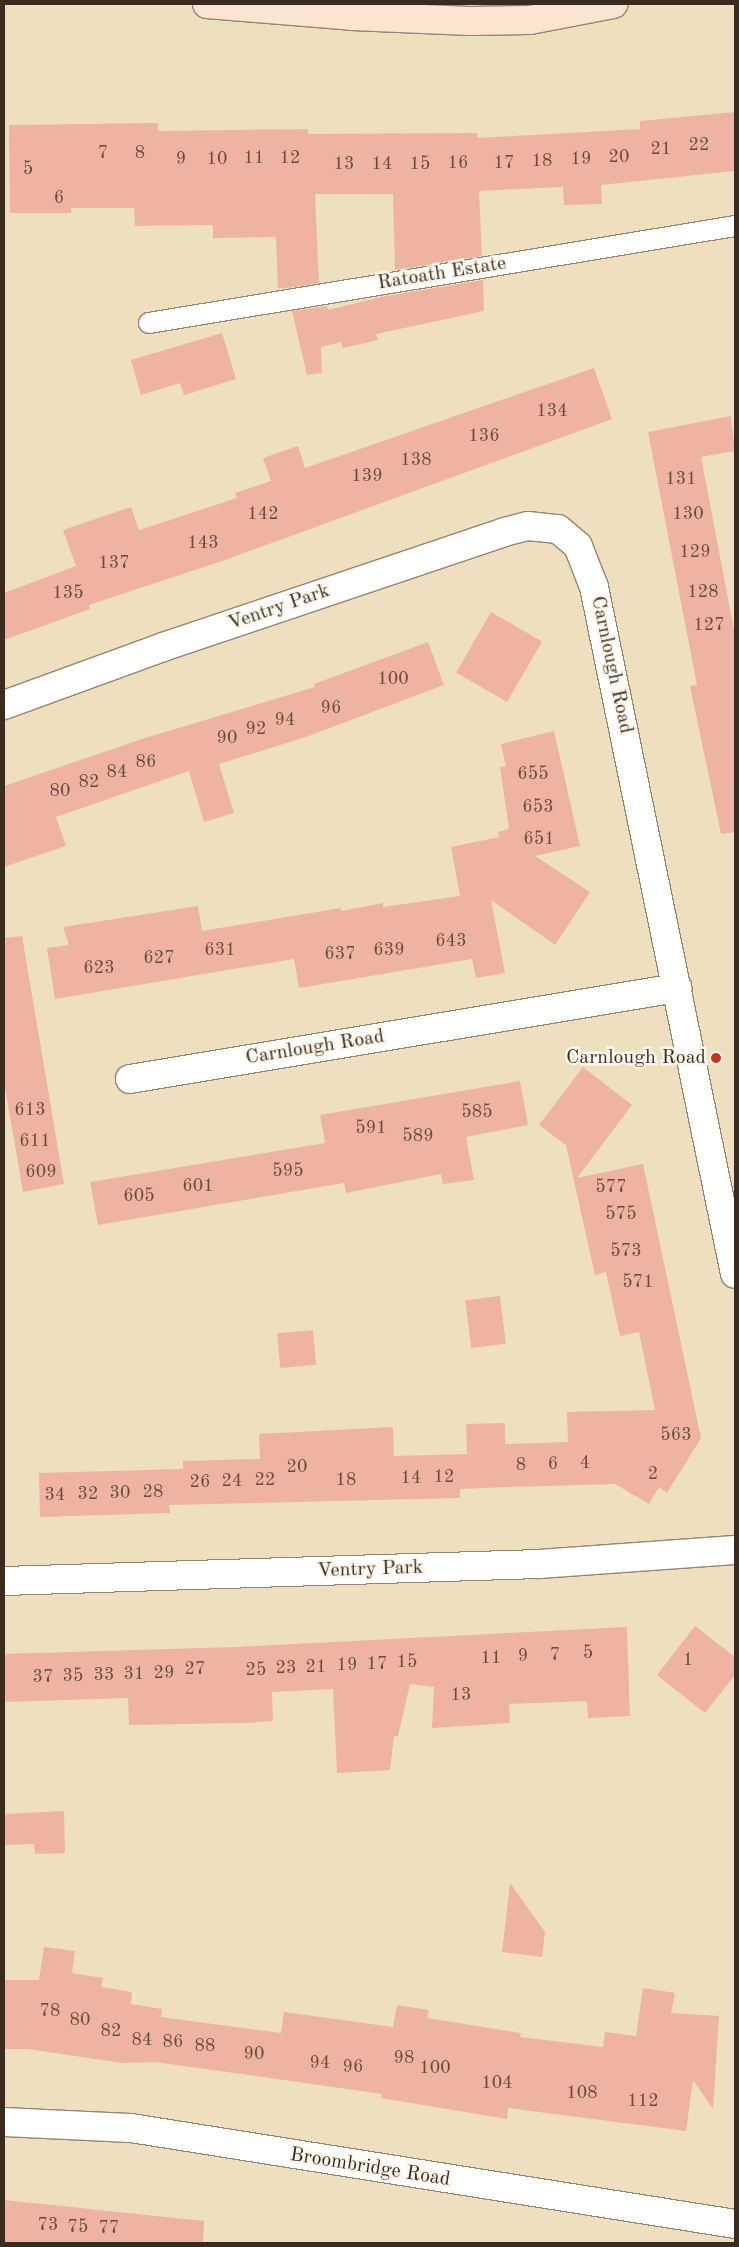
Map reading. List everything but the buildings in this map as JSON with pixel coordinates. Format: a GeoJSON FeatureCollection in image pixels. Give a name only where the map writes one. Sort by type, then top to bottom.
{"type":"FeatureCollection","features":[{"type":"Feature","properties":{"kind":"main road"},"geometry":{"type":"LineString","coordinates":[[207,4],[352,16],[470,21],[530,20],[613,4]]}},
{"type":"Feature","properties":{"kind":"street","name":"Ventry Park"},"geometry":{"type":"LineString","coordinates":[[4,705],[163,647],[504,532],[528,526],[558,529]]}},
{"type":"Feature","properties":{"kind":"street","name":"Carnlough Road"},"geometry":{"type":"LineString","coordinates":[[558,529],[578,546],[594,587],[735,1274]]}},
{"type":"Feature","properties":{"kind":"street","name":"Carnlough Road"},"geometry":{"type":"LineString","coordinates":[[130,1079],[677,988]]}},
{"type":"Feature","properties":{"kind":"street","name":"Ventry Park"},"geometry":{"type":"LineString","coordinates":[[4,1581],[539,1564],[735,1550]]}},
{"type":"Feature","properties":{"kind":"street","name":"Broombridge Road"},"geometry":{"type":"LineString","coordinates":[[4,2122],[131,2128],[735,2224]]}},
{"type":"Feature","properties":{"kind":"lane","name":"Ratoath Estate"},"geometry":{"type":"LineString","coordinates":[[149,323],[735,226]]}},
{"type":"Feature","properties":{"kind":"place","name":"Carnlough Road"},"geometry":{"type":"Point","coordinates":[716,1058]}}]}
